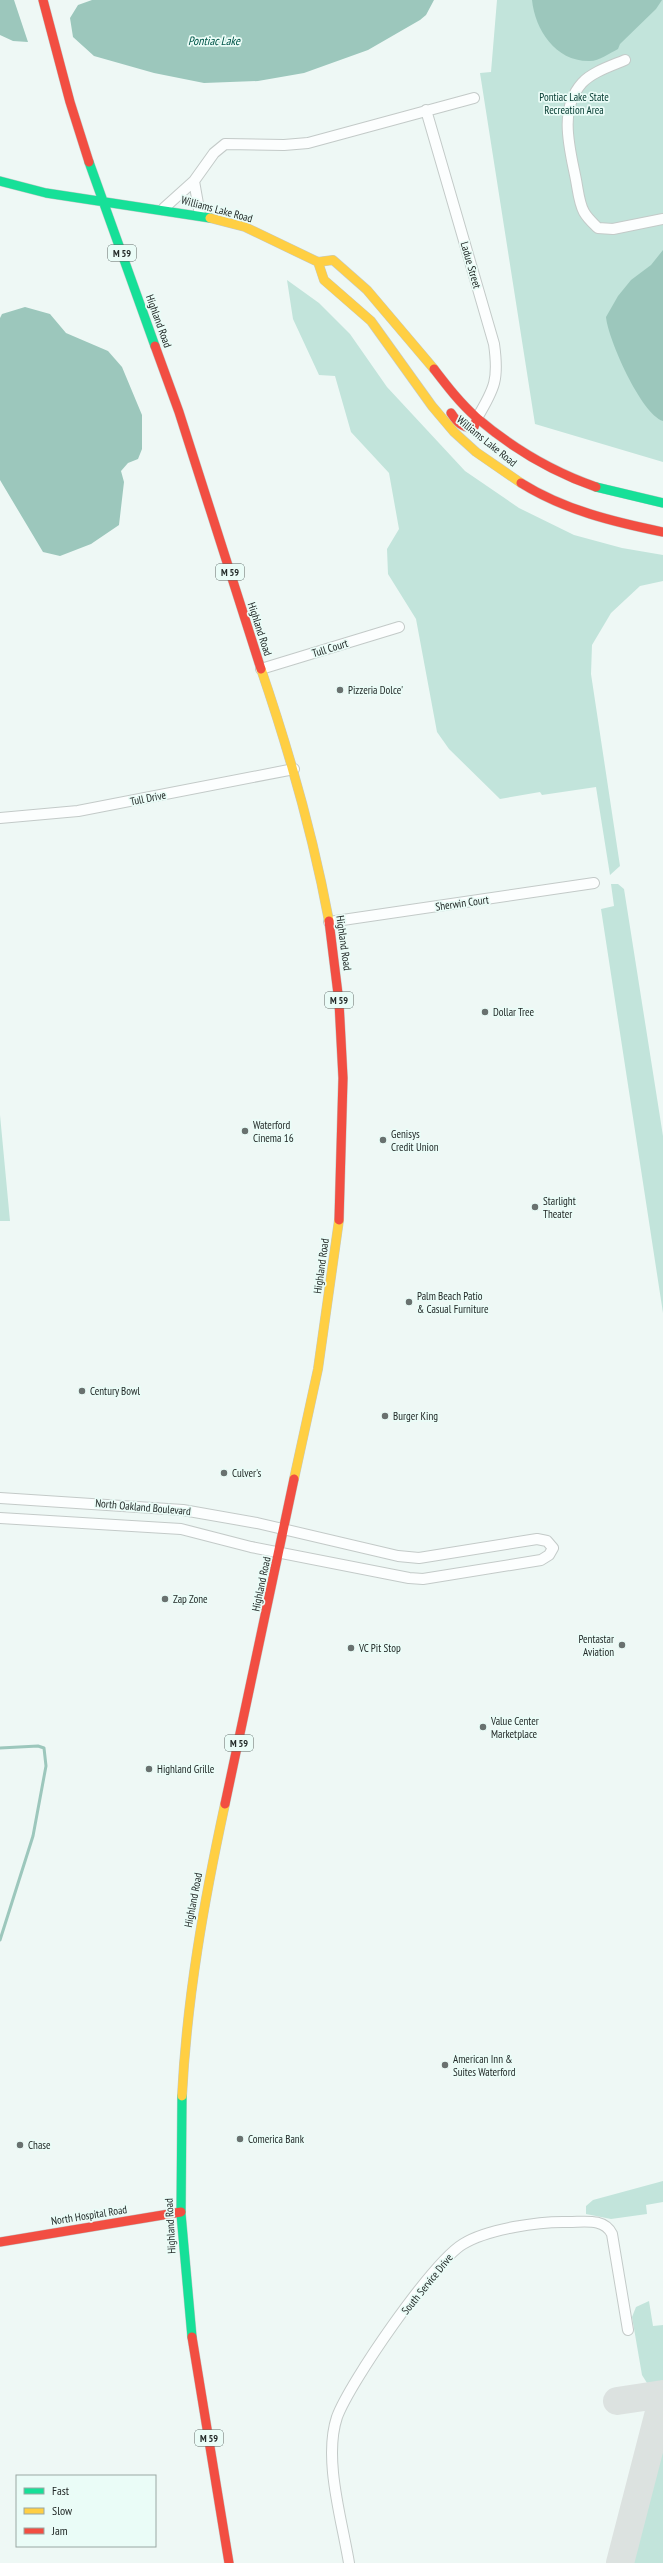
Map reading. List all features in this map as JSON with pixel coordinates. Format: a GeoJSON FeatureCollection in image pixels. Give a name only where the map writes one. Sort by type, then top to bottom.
{"type":"FeatureCollection","features":[{"type":"Feature","properties":{"kind":"main road","name":"Highland Road"},"geometry":{"type":"LineString","coordinates":[[43,0],[70,102],[103,201],[179,412],[294,769],[317,858],[329,922],[339,1002],[343,1078],[339,1225],[318,1369],[208,1882],[191,1984],[182,2090],[181,2212],[191,2327],[230,2563]]}},
{"type":"Feature","properties":{"kind":"main road","name":"Williams Lake Road"},"geometry":{"type":"LineString","coordinates":[[0,181],[46,193],[164,208],[200,215],[245,227],[318,262],[333,260],[367,290],[406,332],[477,418],[531,456],[566,476],[606,490],[663,503]]}},
{"type":"Feature","properties":{"kind":"main road","name":"Williams Lake Road"},"geometry":{"type":"LineString","coordinates":[[318,262],[321,278],[369,319],[401,360],[424,396],[454,432],[490,462],[533,492],[584,514],[630,526],[663,532]]}},
{"type":"Feature","properties":{"kind":"main road"},"geometry":{"type":"LineString","coordinates":[[369,319],[370,314],[373,313],[383,317],[411,352],[441,376]]}},
{"type":"Feature","properties":{"kind":"main road"},"geometry":{"type":"LineString","coordinates":[[401,360],[424,380],[458,423],[464,427],[471,428],[477,418]]}},
{"type":"Feature","properties":{"kind":"main road","name":"North Hospital Road"},"geometry":{"type":"LineString","coordinates":[[0,2242],[181,2212]]}},
{"type":"Feature","properties":{"kind":"street"},"geometry":{"type":"LineString","coordinates":[[625,60],[596,73],[582,82],[573,96],[569,111],[567,132],[580,198],[584,212],[598,228],[613,229],[663,219]]}},
{"type":"Feature","properties":{"kind":"street"},"geometry":{"type":"LineString","coordinates":[[164,208],[194,181],[214,153],[225,144],[284,145],[308,143],[474,98]]}},
{"type":"Feature","properties":{"kind":"street","name":"Ladue Street"},"geometry":{"type":"LineString","coordinates":[[426,110],[494,344],[498,370],[492,393],[477,418]]}},
{"type":"Feature","properties":{"kind":"street"},"geometry":{"type":"LineString","coordinates":[[194,181],[200,215]]}},
{"type":"Feature","properties":{"kind":"street","name":"Tull Court"},"geometry":{"type":"LineString","coordinates":[[261,669],[399,627]]}},
{"type":"Feature","properties":{"kind":"street","name":"Tull Drive"},"geometry":{"type":"LineString","coordinates":[[0,818],[78,811],[294,769]]}},
{"type":"Feature","properties":{"kind":"street","name":"Sherwin Court"},"geometry":{"type":"LineString","coordinates":[[329,922],[594,883]]}},
{"type":"Feature","properties":{"kind":"street","name":"North Oakland Boulevard"},"geometry":{"type":"LineString","coordinates":[[0,1498],[172,1508],[284,1529],[398,1556],[419,1558],[537,1539],[547,1541],[553,1548],[549,1555],[541,1560],[423,1579],[400,1577],[181,1530],[0,1518]]}},
{"type":"Feature","properties":{"kind":"street","name":"South Service Drive"},"geometry":{"type":"LineString","coordinates":[[350,2563],[333,2465],[332,2441],[337,2418],[348,2394],[361,2374],[418,2291],[449,2254],[478,2236],[514,2228],[563,2221],[600,2223],[608,2227],[612,2234],[628,2330]]}},
{"type":"Feature","properties":{"kind":"green space","name":"Pontiac Lake State Recreation Area"},"geometry":{"type":"Polygon","coordinates":[[[497,0],[663,0],[663,462],[535,424],[480,73],[491,72],[497,0]]]}},
{"type":"Feature","properties":{"kind":"green space"},"geometry":{"type":"Polygon","coordinates":[[[287,280],[319,303],[350,334],[387,387],[465,471],[519,508],[574,535],[622,548],[663,555],[663,581],[640,586],[611,613],[592,645],[591,674],[620,866],[610,875],[596,787],[542,795],[540,792],[500,799],[449,749],[437,732],[416,619],[388,574],[387,549],[399,529],[389,473],[351,432],[335,376],[319,375],[293,319],[287,280]]]}},
{"type":"Feature","properties":{"kind":"green space"},"geometry":{"type":"Polygon","coordinates":[[[611,884],[618,884],[624,889],[663,1136],[663,1313],[601,909],[614,906],[611,884]]]}},
{"type":"Feature","properties":{"kind":"green space"},"geometry":{"type":"Polygon","coordinates":[[[0,1115],[10,1221],[0,1221],[0,1115]]]}},
{"type":"Feature","properties":{"kind":"green space"},"geometry":{"type":"Polygon","coordinates":[[[663,2181],[663,2202],[646,2205],[647,2214],[611,2219],[586,2214],[586,2206],[593,2200],[663,2181]]]}},
{"type":"Feature","properties":{"kind":"green space"},"geometry":{"type":"Polygon","coordinates":[[[649,2301],[653,2326],[663,2325],[663,2382],[647,2383],[642,2375],[632,2317],[636,2307],[649,2301]]]}},
{"type":"Feature","properties":{"kind":"green space"},"geometry":{"type":"Polygon","coordinates":[[[663,2441],[663,2563],[631,2563],[663,2441]]]}},
{"type":"Feature","properties":{"kind":"water"},"geometry":{"type":"Polygon","coordinates":[[[0,0],[14,0],[28,42],[13,41],[0,35],[0,0]]]}},
{"type":"Feature","properties":{"kind":"water","name":"Pontiac Lake"},"geometry":{"type":"Polygon","coordinates":[[[92,0],[434,0],[426,15],[420,20],[368,50],[304,73],[258,81],[204,83],[154,73],[94,56],[73,37],[70,18],[78,5],[92,0]]]}},
{"type":"Feature","properties":{"kind":"water"},"geometry":{"type":"Polygon","coordinates":[[[532,0],[662,0],[656,9],[620,44],[618,49],[601,58],[590,61],[578,60],[567,56],[557,50],[549,42],[538,22],[532,0]]]}},
{"type":"Feature","properties":{"kind":"water"},"geometry":{"type":"Polygon","coordinates":[[[663,250],[663,421],[654,415],[645,405],[627,375],[613,342],[606,317],[618,296],[631,280],[651,265],[663,250]]]}},
{"type":"Feature","properties":{"kind":"water"},"geometry":{"type":"Polygon","coordinates":[[[25,307],[50,314],[66,333],[108,351],[122,367],[142,415],[142,449],[138,459],[128,463],[121,471],[124,482],[119,525],[91,544],[60,556],[43,552],[0,480],[0,318],[2,314],[25,307]]]}},
{"type":"Feature","properties":{"kind":"waterway"},"geometry":{"type":"LineString","coordinates":[[0,1748],[38,1746],[44,1748],[46,1766],[33,1836],[0,1940]]}},
{"type":"Feature","properties":{"kind":"taxiway"},"geometry":{"type":"LineString","coordinates":[[617,2401],[663,2394]]}},
{"type":"Feature","properties":{"kind":"taxiway"},"geometry":{"type":"LineString","coordinates":[[620,2563],[659,2412],[663,2403]]}},
{"type":"Feature","properties":{"kind":"traffic: fast"},"geometry":{"type":"LineString","coordinates":[[89,162],[155,346]]}},
{"type":"Feature","properties":{"kind":"traffic: fast"},"geometry":{"type":"LineString","coordinates":[[0,181],[46,193],[210,218]]}},
{"type":"Feature","properties":{"kind":"traffic: fast"},"geometry":{"type":"LineString","coordinates":[[596,487],[663,503]]}},
{"type":"Feature","properties":{"kind":"traffic: fast"},"geometry":{"type":"LineString","coordinates":[[182,2096],[181,2214],[192,2337]]}},
{"type":"Feature","properties":{"kind":"traffic: slow"},"geometry":{"type":"LineString","coordinates":[[210,218],[245,227],[318,262],[333,260],[367,290],[434,369]]}},
{"type":"Feature","properties":{"kind":"traffic: slow"},"geometry":{"type":"LineString","coordinates":[[318,262],[324,280],[371,321],[432,406],[454,432],[476,452],[521,483]]}},
{"type":"Feature","properties":{"kind":"traffic: slow"},"geometry":{"type":"LineString","coordinates":[[261,669],[300,794],[316,857],[329,921]]}},
{"type":"Feature","properties":{"kind":"traffic: slow"},"geometry":{"type":"LineString","coordinates":[[294,1479],[318,1369],[339,1220]]}},
{"type":"Feature","properties":{"kind":"traffic: slow"},"geometry":{"type":"LineString","coordinates":[[182,2096],[184,2059],[192,1986],[203,1913],[225,1804]]}},
{"type":"Feature","properties":{"kind":"traffic: jam"},"geometry":{"type":"LineString","coordinates":[[43,0],[70,102],[89,162]]}},
{"type":"Feature","properties":{"kind":"traffic: jam"},"geometry":{"type":"LineString","coordinates":[[155,346],[179,412],[261,669]]}},
{"type":"Feature","properties":{"kind":"traffic: jam"},"geometry":{"type":"LineString","coordinates":[[434,369],[454,394],[490,429],[533,458],[564,474],[596,487]]}},
{"type":"Feature","properties":{"kind":"traffic: jam"},"geometry":{"type":"LineString","coordinates":[[451,413],[458,422],[467,427],[474,427],[477,418]]}},
{"type":"Feature","properties":{"kind":"traffic: jam"},"geometry":{"type":"LineString","coordinates":[[521,483],[554,501],[572,508],[626,524],[663,532]]}},
{"type":"Feature","properties":{"kind":"traffic: jam"},"geometry":{"type":"LineString","coordinates":[[329,921],[339,1002],[343,1078],[339,1220]]}},
{"type":"Feature","properties":{"kind":"traffic: jam"},"geometry":{"type":"LineString","coordinates":[[225,1804],[294,1479]]}},
{"type":"Feature","properties":{"kind":"traffic: jam"},"geometry":{"type":"LineString","coordinates":[[0,2242],[181,2212]]}},
{"type":"Feature","properties":{"kind":"traffic: jam"},"geometry":{"type":"LineString","coordinates":[[192,2337],[229,2563]]}},
{"type":"Feature","properties":{"kind":"place","name":"Pizzeria Dolce'"},"geometry":{"type":"Point","coordinates":[340,690]}},
{"type":"Feature","properties":{"kind":"place","name":"Dollar Tree"},"geometry":{"type":"Point","coordinates":[485,1012]}},
{"type":"Feature","properties":{"kind":"place","name":"Waterford Cinema 16"},"geometry":{"type":"Point","coordinates":[245,1131]}},
{"type":"Feature","properties":{"kind":"place","name":"Genisys Credit Union"},"geometry":{"type":"Point","coordinates":[383,1140]}},
{"type":"Feature","properties":{"kind":"place","name":"Starlight Theater"},"geometry":{"type":"Point","coordinates":[535,1207]}},
{"type":"Feature","properties":{"kind":"place","name":"Palm Beach Patio & Casual Furniture"},"geometry":{"type":"Point","coordinates":[409,1302]}},
{"type":"Feature","properties":{"kind":"place","name":"Century Bowl"},"geometry":{"type":"Point","coordinates":[82,1391]}},
{"type":"Feature","properties":{"kind":"place","name":"Burger King"},"geometry":{"type":"Point","coordinates":[385,1416]}},
{"type":"Feature","properties":{"kind":"place","name":"Culver's"},"geometry":{"type":"Point","coordinates":[224,1473]}},
{"type":"Feature","properties":{"kind":"place","name":"Zap Zone"},"geometry":{"type":"Point","coordinates":[165,1599]}},
{"type":"Feature","properties":{"kind":"place","name":"Pentastar Aviation"},"geometry":{"type":"Point","coordinates":[622,1645]}},
{"type":"Feature","properties":{"kind":"place","name":"VC Pit Stop"},"geometry":{"type":"Point","coordinates":[351,1648]}},
{"type":"Feature","properties":{"kind":"place","name":"Value Center Marketplace"},"geometry":{"type":"Point","coordinates":[483,1727]}},
{"type":"Feature","properties":{"kind":"place","name":"Highland Grille"},"geometry":{"type":"Point","coordinates":[149,1769]}},
{"type":"Feature","properties":{"kind":"place","name":"American Inn & Suites Waterford"},"geometry":{"type":"Point","coordinates":[445,2065]}},
{"type":"Feature","properties":{"kind":"place","name":"Comerica Bank"},"geometry":{"type":"Point","coordinates":[240,2139]}},
{"type":"Feature","properties":{"kind":"place","name":"Chase"},"geometry":{"type":"Point","coordinates":[20,2145]}}]}
